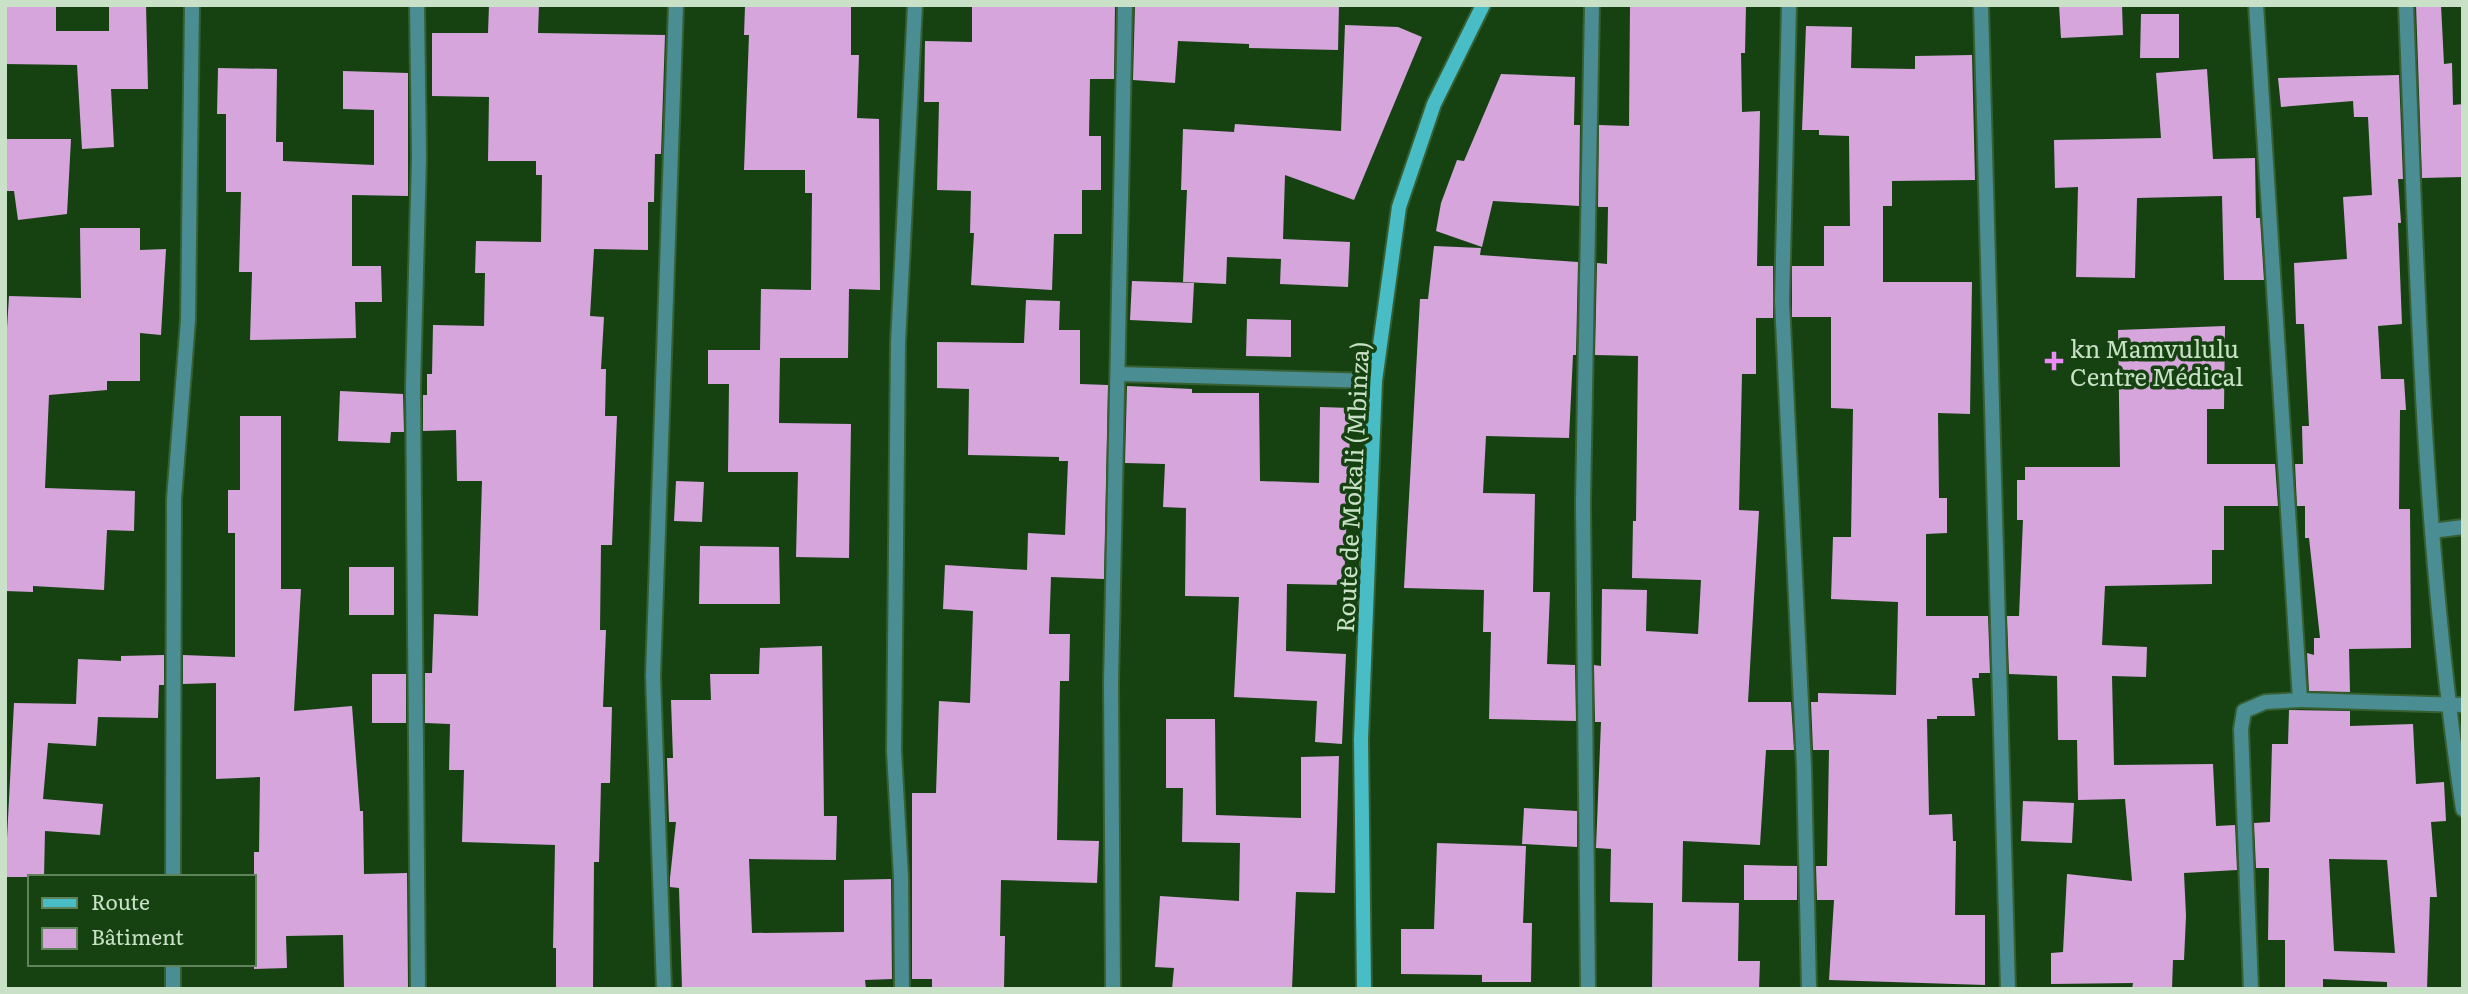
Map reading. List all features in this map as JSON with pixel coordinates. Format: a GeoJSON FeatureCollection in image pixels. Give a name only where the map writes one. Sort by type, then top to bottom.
{"type":"FeatureCollection","features":[{"type":"Feature","properties":{"kind":"street"},"geometry":{"type":"LineString","coordinates":[[173,875],[174,499],[188,320],[192,5]]}},
{"type":"Feature","properties":{"kind":"street"},"geometry":{"type":"LineString","coordinates":[[417,5],[419,157],[414,386],[418,989]]}},
{"type":"Feature","properties":{"kind":"street"},"geometry":{"type":"LineString","coordinates":[[664,989],[653,676],[676,5]]}},
{"type":"Feature","properties":{"kind":"street"},"geometry":{"type":"LineString","coordinates":[[902,989],[901,877],[894,751],[898,344],[915,5]]}},
{"type":"Feature","properties":{"kind":"street"},"geometry":{"type":"LineString","coordinates":[[1113,989],[1111,683],[1125,5]]}},
{"type":"Feature","properties":{"kind":"street","name":"Route de Mokali (Mbinza)"},"geometry":{"type":"LineString","coordinates":[[1364,989],[1361,739],[1375,381],[1399,206],[1434,104],[1483,5]]}},
{"type":"Feature","properties":{"kind":"street"},"geometry":{"type":"LineString","coordinates":[[1588,989],[1583,502],[1592,5]]}},
{"type":"Feature","properties":{"kind":"street"},"geometry":{"type":"LineString","coordinates":[[1789,5],[1782,301],[1804,767],[1809,989]]}},
{"type":"Feature","properties":{"kind":"street"},"geometry":{"type":"LineString","coordinates":[[1981,5],[2008,989]]}},
{"type":"Feature","properties":{"kind":"street"},"geometry":{"type":"LineString","coordinates":[[2256,5],[2300,700]]}},
{"type":"Feature","properties":{"kind":"street"},"geometry":{"type":"LineString","coordinates":[[2406,5],[2420,344],[2432,531],[2447,705],[2463,809]]}},
{"type":"Feature","properties":{"kind":"street"},"geometry":{"type":"LineString","coordinates":[[1118,374],[1375,381]]}},
{"type":"Feature","properties":{"kind":"street"},"geometry":{"type":"LineString","coordinates":[[2432,531],[2463,527]]}},
{"type":"Feature","properties":{"kind":"street"},"geometry":{"type":"LineString","coordinates":[[2251,989],[2242,720],[2244,711],[2253,704],[2300,700],[2463,705]]}},
{"type":"Feature","properties":{"kind":"street"},"geometry":{"type":"LineString","coordinates":[[173,966],[173,989]]}},
{"type":"Feature","properties":{"kind":"building"},"geometry":{"type":"Polygon","coordinates":[[[5,5],[56,5],[56,31],[109,31],[109,5],[146,5],[148,89],[111,89],[114,147],[82,149],[77,65],[5,64],[5,5]]]}},
{"type":"Feature","properties":{"kind":"building"},"geometry":{"type":"Polygon","coordinates":[[[489,5],[539,5],[538,33],[665,35],[661,154],[655,154],[654,202],[648,202],[648,250],[594,249],[590,316],[604,317],[601,369],[606,369],[605,416],[617,416],[612,545],[601,545],[600,630],[606,630],[603,707],[612,707],[610,783],[601,783],[599,862],[594,862],[593,989],[556,989],[556,948],[553,948],[555,845],[462,842],[464,770],[449,770],[450,724],[425,723],[425,673],[432,673],[434,614],[478,616],[482,481],[457,481],[456,430],[423,431],[423,395],[427,395],[427,374],[432,374],[433,325],[484,326],[485,273],[475,273],[476,241],[541,242],[542,175],[536,175],[536,161],[488,161],[489,97],[432,96],[432,33],[488,33],[489,5]]]}},
{"type":"Feature","properties":{"kind":"building"},"geometry":{"type":"Polygon","coordinates":[[[851,5],[851,55],[859,55],[857,118],[879,119],[880,290],[849,289],[848,358],[780,358],[779,423],[851,424],[849,558],[796,557],[798,472],[728,472],[729,384],[708,384],[708,350],[760,350],[761,289],[811,290],[812,193],[805,193],[805,170],[744,170],[749,35],[744,35],[745,6],[851,5]]]}},
{"type":"Feature","properties":{"kind":"building"},"geometry":{"type":"Polygon","coordinates":[[[972,5],[1115,5],[1114,79],[1090,79],[1089,136],[1101,136],[1101,190],[1082,190],[1082,234],[1054,234],[1052,290],[971,285],[974,233],[970,233],[971,191],[937,190],[939,102],[924,102],[925,41],[972,42],[972,5]]]}},
{"type":"Feature","properties":{"kind":"building"},"geometry":{"type":"Polygon","coordinates":[[[1135,5],[1339,5],[1338,50],[1249,48],[1249,44],[1178,41],[1175,83],[1133,80],[1135,5]]]}},
{"type":"Feature","properties":{"kind":"building"},"geometry":{"type":"Polygon","coordinates":[[[1630,5],[1746,5],[1745,53],[1741,53],[1742,112],[1760,111],[1757,266],[1773,266],[1773,318],[1756,318],[1756,374],[1742,374],[1739,510],[1759,511],[1748,702],[1791,702],[1794,750],[1766,750],[1760,845],[1683,841],[1682,902],[1739,903],[1738,961],[1760,961],[1759,989],[1652,989],[1653,903],[1610,902],[1611,849],[1596,848],[1601,722],[1595,722],[1594,665],[1601,666],[1602,589],[1647,590],[1646,631],[1698,634],[1701,580],[1632,578],[1633,521],[1636,521],[1638,356],[1595,355],[1597,263],[1607,264],[1608,207],[1598,207],[1599,125],[1629,126],[1630,5]]]}},
{"type":"Feature","properties":{"kind":"building"},"geometry":{"type":"Polygon","coordinates":[[[2059,5],[2122,5],[2123,35],[2061,38],[2059,5]]]}},
{"type":"Feature","properties":{"kind":"building"},"geometry":{"type":"Polygon","coordinates":[[[2416,5],[2441,5],[2444,64],[2452,63],[2453,105],[2463,104],[2463,177],[2422,178],[2416,5]]]}},
{"type":"Feature","properties":{"kind":"building"},"geometry":{"type":"Polygon","coordinates":[[[2141,14],[2179,14],[2179,58],[2140,58],[2141,14]]]}},
{"type":"Feature","properties":{"kind":"building"},"geometry":{"type":"Polygon","coordinates":[[[1345,25],[1398,27],[1422,37],[1354,200],[1285,175],[1283,239],[1350,242],[1348,287],[1280,284],[1281,259],[1227,257],[1226,284],[1183,282],[1187,190],[1181,190],[1183,129],[1234,132],[1235,124],[1341,131],[1345,25]]]}},
{"type":"Feature","properties":{"kind":"building"},"geometry":{"type":"Polygon","coordinates":[[[1806,26],[1852,27],[1851,68],[1915,69],[1915,56],[1972,55],[1975,180],[1892,181],[1892,206],[1883,206],[1883,282],[1972,282],[1970,414],[1938,413],[1939,498],[1947,498],[1947,533],[1926,534],[1926,616],[1988,616],[1990,673],[1979,673],[1979,678],[1972,678],[1975,716],[1937,716],[1937,719],[1927,719],[1929,815],[1952,814],[1953,841],[1956,841],[1955,915],[1985,915],[1985,985],[1829,980],[1834,900],[1817,900],[1816,866],[1827,866],[1829,750],[1813,750],[1811,702],[1818,702],[1818,693],[1896,695],[1898,602],[1831,599],[1833,537],[1851,537],[1853,409],[1831,408],[1831,317],[1792,317],[1792,266],[1824,266],[1824,226],[1850,226],[1849,136],[1819,135],[1819,130],[1802,130],[1806,26]]]}},
{"type":"Feature","properties":{"kind":"building"},"geometry":{"type":"Polygon","coordinates":[[[218,68],[277,69],[276,142],[283,142],[283,161],[374,165],[374,110],[343,109],[343,71],[408,73],[408,196],[352,195],[352,266],[381,266],[382,302],[355,302],[356,338],[250,340],[252,272],[239,272],[241,192],[226,192],[226,114],[217,114],[218,68]]]}},
{"type":"Feature","properties":{"kind":"building"},"geometry":{"type":"Polygon","coordinates":[[[2207,69],[2213,159],[2255,158],[2256,218],[2260,218],[2264,280],[2224,280],[2222,196],[2137,198],[2135,278],[2076,277],[2078,187],[2055,188],[2054,140],[2161,138],[2156,73],[2207,69]]]}},
{"type":"Feature","properties":{"kind":"building"},"geometry":{"type":"Polygon","coordinates":[[[1501,74],[1575,77],[1574,125],[1580,125],[1579,206],[1493,201],[1482,247],[1436,231],[1441,203],[1457,160],[1464,161],[1501,74]]]}},
{"type":"Feature","properties":{"kind":"building"},"geometry":{"type":"Polygon","coordinates":[[[2399,75],[2403,179],[2398,179],[2401,223],[2398,223],[2402,324],[2378,326],[2381,379],[2404,379],[2406,410],[2400,410],[2399,509],[2410,509],[2411,648],[2349,649],[2350,692],[2309,691],[2307,653],[2314,655],[2314,638],[2320,638],[2309,538],[2305,538],[2305,506],[2297,506],[2295,464],[2303,464],[2302,426],[2309,426],[2304,324],[2296,324],[2294,263],[2347,259],[2343,197],[2372,195],[2368,117],[2354,117],[2353,101],[2281,107],[2278,78],[2399,75]]]}},
{"type":"Feature","properties":{"kind":"building"},"geometry":{"type":"Polygon","coordinates":[[[5,139],[71,139],[67,214],[18,220],[14,191],[5,191],[5,139]]]}},
{"type":"Feature","properties":{"kind":"building"},"geometry":{"type":"Polygon","coordinates":[[[80,228],[140,228],[140,250],[166,249],[161,335],[140,333],[140,381],[107,381],[107,390],[49,395],[45,488],[135,491],[134,531],[107,530],[104,590],[33,586],[33,592],[5,591],[5,360],[9,296],[81,298],[80,228]]]}},
{"type":"Feature","properties":{"kind":"building"},"geometry":{"type":"Polygon","coordinates":[[[1434,246],[1481,248],[1480,255],[1578,262],[1576,355],[1573,355],[1569,438],[1486,436],[1483,493],[1535,494],[1533,592],[1550,592],[1547,664],[1575,665],[1576,721],[1489,719],[1491,632],[1483,632],[1484,590],[1404,588],[1420,299],[1428,299],[1434,246]]]}},
{"type":"Feature","properties":{"kind":"building"},"geometry":{"type":"Polygon","coordinates":[[[1132,281],[1194,283],[1192,323],[1130,320],[1132,281]]]}},
{"type":"Feature","properties":{"kind":"building"},"geometry":{"type":"Polygon","coordinates":[[[1026,300],[1060,301],[1059,330],[1080,330],[1080,384],[1108,385],[1104,579],[1051,577],[1049,634],[1070,634],[1069,681],[1060,681],[1057,840],[1099,841],[1097,883],[1001,880],[1000,936],[1005,936],[1004,989],[932,989],[932,979],[912,979],[912,793],[936,793],[939,701],[970,703],[973,611],[943,609],[945,565],[1027,570],[1028,533],[1065,535],[1068,461],[1059,461],[1059,457],[968,455],[969,389],[937,388],[937,342],[1024,343],[1026,300]]]}},
{"type":"Feature","properties":{"kind":"building"},"geometry":{"type":"Polygon","coordinates":[[[1247,319],[1291,320],[1291,357],[1246,356],[1247,319]]]}},
{"type":"Feature","properties":{"kind":"building"},"geometry":{"type":"Polygon","coordinates":[[[2225,326],[2224,409],[2207,409],[2207,464],[2275,464],[2278,506],[2224,506],[2224,550],[2212,550],[2212,584],[2105,586],[2102,645],[2147,647],[2146,677],[2112,676],[2114,765],[2213,764],[2216,826],[2235,825],[2237,870],[2184,873],[2184,960],[2173,960],[2172,989],[2132,989],[2133,983],[2051,984],[2051,953],[2063,952],[2067,874],[2132,881],[2125,799],[2078,800],[2077,740],[2058,740],[2057,676],[2009,674],[2007,616],[2019,616],[2023,520],[2017,520],[2017,480],[2025,480],[2025,467],[2120,467],[2118,330],[2225,326]]]}},
{"type":"Feature","properties":{"kind":"building"},"geometry":{"type":"Polygon","coordinates":[[[1127,386],[1192,389],[1192,393],[1259,393],[1260,481],[1319,483],[1320,407],[1351,408],[1344,585],[1287,584],[1286,651],[1346,654],[1342,744],[1315,742],[1317,701],[1234,697],[1239,597],[1185,596],[1186,508],[1163,507],[1165,464],[1125,463],[1127,386]]]}},
{"type":"Feature","properties":{"kind":"building"},"geometry":{"type":"Polygon","coordinates":[[[340,391],[403,394],[404,432],[391,432],[390,443],[338,441],[340,391]]]}},
{"type":"Feature","properties":{"kind":"building"},"geometry":{"type":"Polygon","coordinates":[[[240,416],[281,416],[281,589],[301,589],[294,711],[352,706],[360,811],[363,811],[364,874],[407,873],[408,987],[344,988],[343,935],[286,936],[287,968],[254,969],[254,852],[259,852],[260,777],[216,779],[216,683],[183,684],[183,655],[235,657],[235,533],[228,533],[228,490],[240,490],[240,416]]]}},
{"type":"Feature","properties":{"kind":"building"},"geometry":{"type":"Polygon","coordinates":[[[676,481],[704,482],[702,522],[674,521],[676,481]]]}},
{"type":"Feature","properties":{"kind":"building"},"geometry":{"type":"Polygon","coordinates":[[[700,546],[779,547],[780,604],[699,604],[700,546]]]}},
{"type":"Feature","properties":{"kind":"building"},"geometry":{"type":"Polygon","coordinates":[[[349,567],[394,567],[394,615],[349,615],[349,567]]]}},
{"type":"Feature","properties":{"kind":"building"},"geometry":{"type":"Polygon","coordinates":[[[822,646],[824,816],[837,816],[836,860],[749,859],[752,933],[844,932],[844,880],[891,879],[892,979],[865,980],[866,989],[682,989],[679,888],[670,887],[676,822],[669,822],[667,758],[673,758],[671,700],[711,700],[710,674],[759,674],[760,648],[822,646]]]}},
{"type":"Feature","properties":{"kind":"building"},"geometry":{"type":"Polygon","coordinates":[[[164,655],[164,685],[159,685],[158,718],[98,717],[96,746],[48,743],[43,799],[103,804],[100,835],[45,831],[44,875],[5,877],[14,703],[76,704],[78,659],[121,661],[121,656],[164,655]]]}},
{"type":"Feature","properties":{"kind":"building"},"geometry":{"type":"Polygon","coordinates":[[[372,674],[406,674],[406,723],[372,723],[372,674]]]}},
{"type":"Feature","properties":{"kind":"building"},"geometry":{"type":"Polygon","coordinates":[[[2289,710],[2350,711],[2350,726],[2413,724],[2416,784],[2444,782],[2446,821],[2431,822],[2437,897],[2430,897],[2427,989],[2387,989],[2387,982],[2323,979],[2323,989],[2285,989],[2285,940],[2268,940],[2269,868],[2256,868],[2254,823],[2270,822],[2272,744],[2288,744],[2289,710]],[[2329,859],[2334,951],[2395,953],[2387,860],[2329,859]]]}},
{"type":"Feature","properties":{"kind":"building"},"geometry":{"type":"Polygon","coordinates":[[[1166,719],[1215,719],[1216,815],[1301,818],[1301,757],[1339,756],[1335,893],[1296,892],[1292,989],[1172,989],[1174,968],[1155,967],[1160,896],[1239,901],[1240,843],[1182,842],[1183,788],[1166,788],[1166,719]]]}},
{"type":"Feature","properties":{"kind":"building"},"geometry":{"type":"Polygon","coordinates":[[[2023,801],[2074,803],[2072,843],[2021,841],[2023,801]]]}},
{"type":"Feature","properties":{"kind":"building"},"geometry":{"type":"Polygon","coordinates":[[[1524,808],[1577,811],[1577,847],[1522,844],[1524,808]]]}},
{"type":"Feature","properties":{"kind":"building"},"geometry":{"type":"Polygon","coordinates":[[[1437,843],[1526,846],[1523,923],[1532,923],[1531,982],[1482,982],[1482,975],[1401,974],[1401,929],[1434,929],[1437,843]]]}},
{"type":"Feature","properties":{"kind":"building"},"geometry":{"type":"Polygon","coordinates":[[[1744,865],[1797,866],[1797,900],[1744,900],[1744,865]]]}},
{"type":"Feature","properties":{"kind":"place","name":"kn Mamvululu Centre Médical"},"geometry":{"type":"Point","coordinates":[2054,361]}}]}
